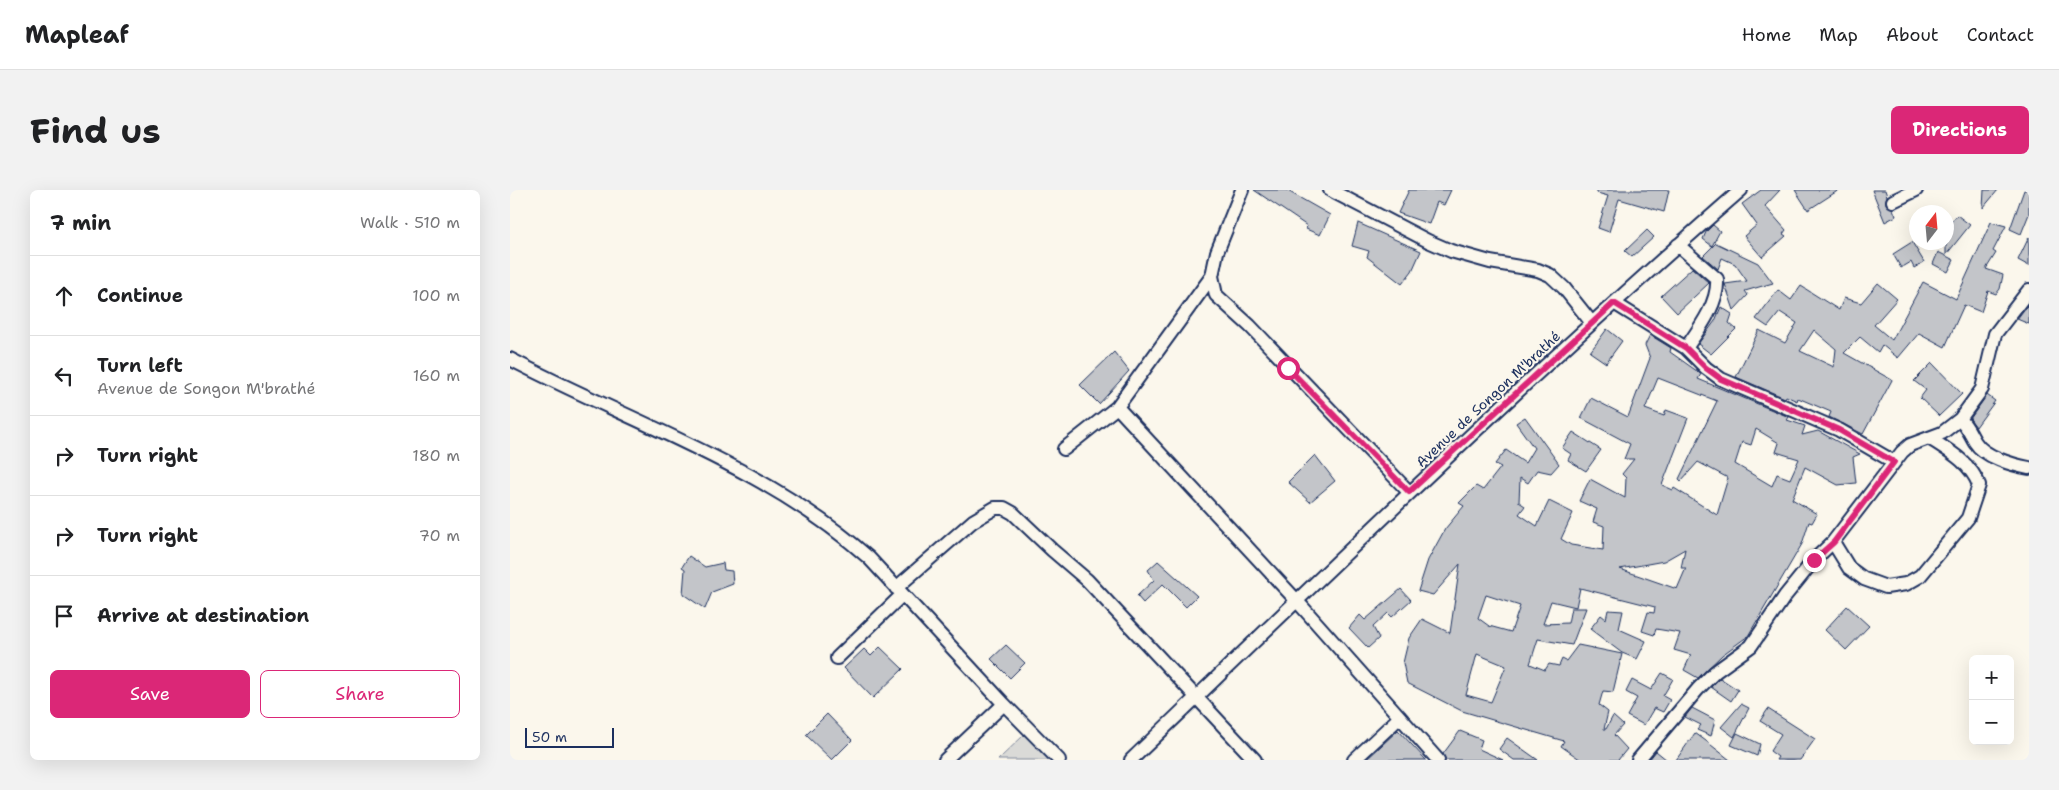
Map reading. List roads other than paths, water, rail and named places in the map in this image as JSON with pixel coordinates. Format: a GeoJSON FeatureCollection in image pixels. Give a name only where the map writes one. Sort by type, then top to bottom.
{"type":"FeatureCollection","features":[{"type":"Feature","properties":{"kind":"street"},"geometry":{"type":"LineString","coordinates":[[1242,190],[1217,252],[1212,276],[1216,295],[1250,326],[1409,492]]}},
{"type":"Feature","properties":{"kind":"street"},"geometry":{"type":"LineString","coordinates":[[1330,190],[1428,242],[1451,251],[1490,262],[1538,270],[1550,275],[1564,288],[1592,323]]}},
{"type":"Feature","properties":{"kind":"street","name":"Avenue de Songon M'brathé"},"geometry":{"type":"LineString","coordinates":[[1131,760],[1409,492],[1592,323],[1741,190]]}},
{"type":"Feature","properties":{"kind":"street"},"geometry":{"type":"LineString","coordinates":[[1892,201],[1916,190]]}},
{"type":"Feature","properties":{"kind":"street"},"geometry":{"type":"LineString","coordinates":[[1678,245],[1716,280],[1718,290],[1704,321],[1686,348]]}},
{"type":"Feature","properties":{"kind":"street"},"geometry":{"type":"LineString","coordinates":[[1064,449],[1117,408],[1212,276]]}},
{"type":"Feature","properties":{"kind":"street"},"geometry":{"type":"LineString","coordinates":[[1638,760],[1698,689],[1715,672],[1751,646],[1785,596],[1814,560],[1834,542],[1894,462],[1910,445],[1942,433],[1960,419],[1982,388],[1995,334],[2029,290]]}},
{"type":"Feature","properties":{"kind":"street"},"geometry":{"type":"LineString","coordinates":[[1614,303],[1686,348],[1706,368],[1721,379],[1839,430],[1894,462]]}},
{"type":"Feature","properties":{"kind":"street"},"geometry":{"type":"LineString","coordinates":[[510,359],[733,466],[845,537],[869,558],[1004,704],[1059,760]]}},
{"type":"Feature","properties":{"kind":"street"},"geometry":{"type":"LineString","coordinates":[[1117,408],[1297,601],[1438,760]]}},
{"type":"Feature","properties":{"kind":"street"},"geometry":{"type":"LineString","coordinates":[[1960,419],[1968,427],[1976,444],[1990,454],[2029,468]]}},
{"type":"Feature","properties":{"kind":"street"},"geometry":{"type":"LineString","coordinates":[[1834,542],[1849,568],[1864,579],[1886,587],[1906,584],[1920,576],[1968,518],[1979,485],[1975,474],[1956,455],[1929,438]]}},
{"type":"Feature","properties":{"kind":"street"},"geometry":{"type":"LineString","coordinates":[[1956,455],[1968,451],[1976,444]]}},
{"type":"Feature","properties":{"kind":"street"},"geometry":{"type":"LineString","coordinates":[[838,658],[899,591],[973,521],[995,508],[1004,508],[1014,513],[1052,550],[1082,574],[1255,760]]}},
{"type":"Feature","properties":{"kind":"street"},"geometry":{"type":"LineString","coordinates":[[945,760],[1004,704]]}},
{"type":"Feature","properties":{"kind":"street"},"geometry":{"type":"LineString","coordinates":[[1354,760],[1400,717]]}}]}
